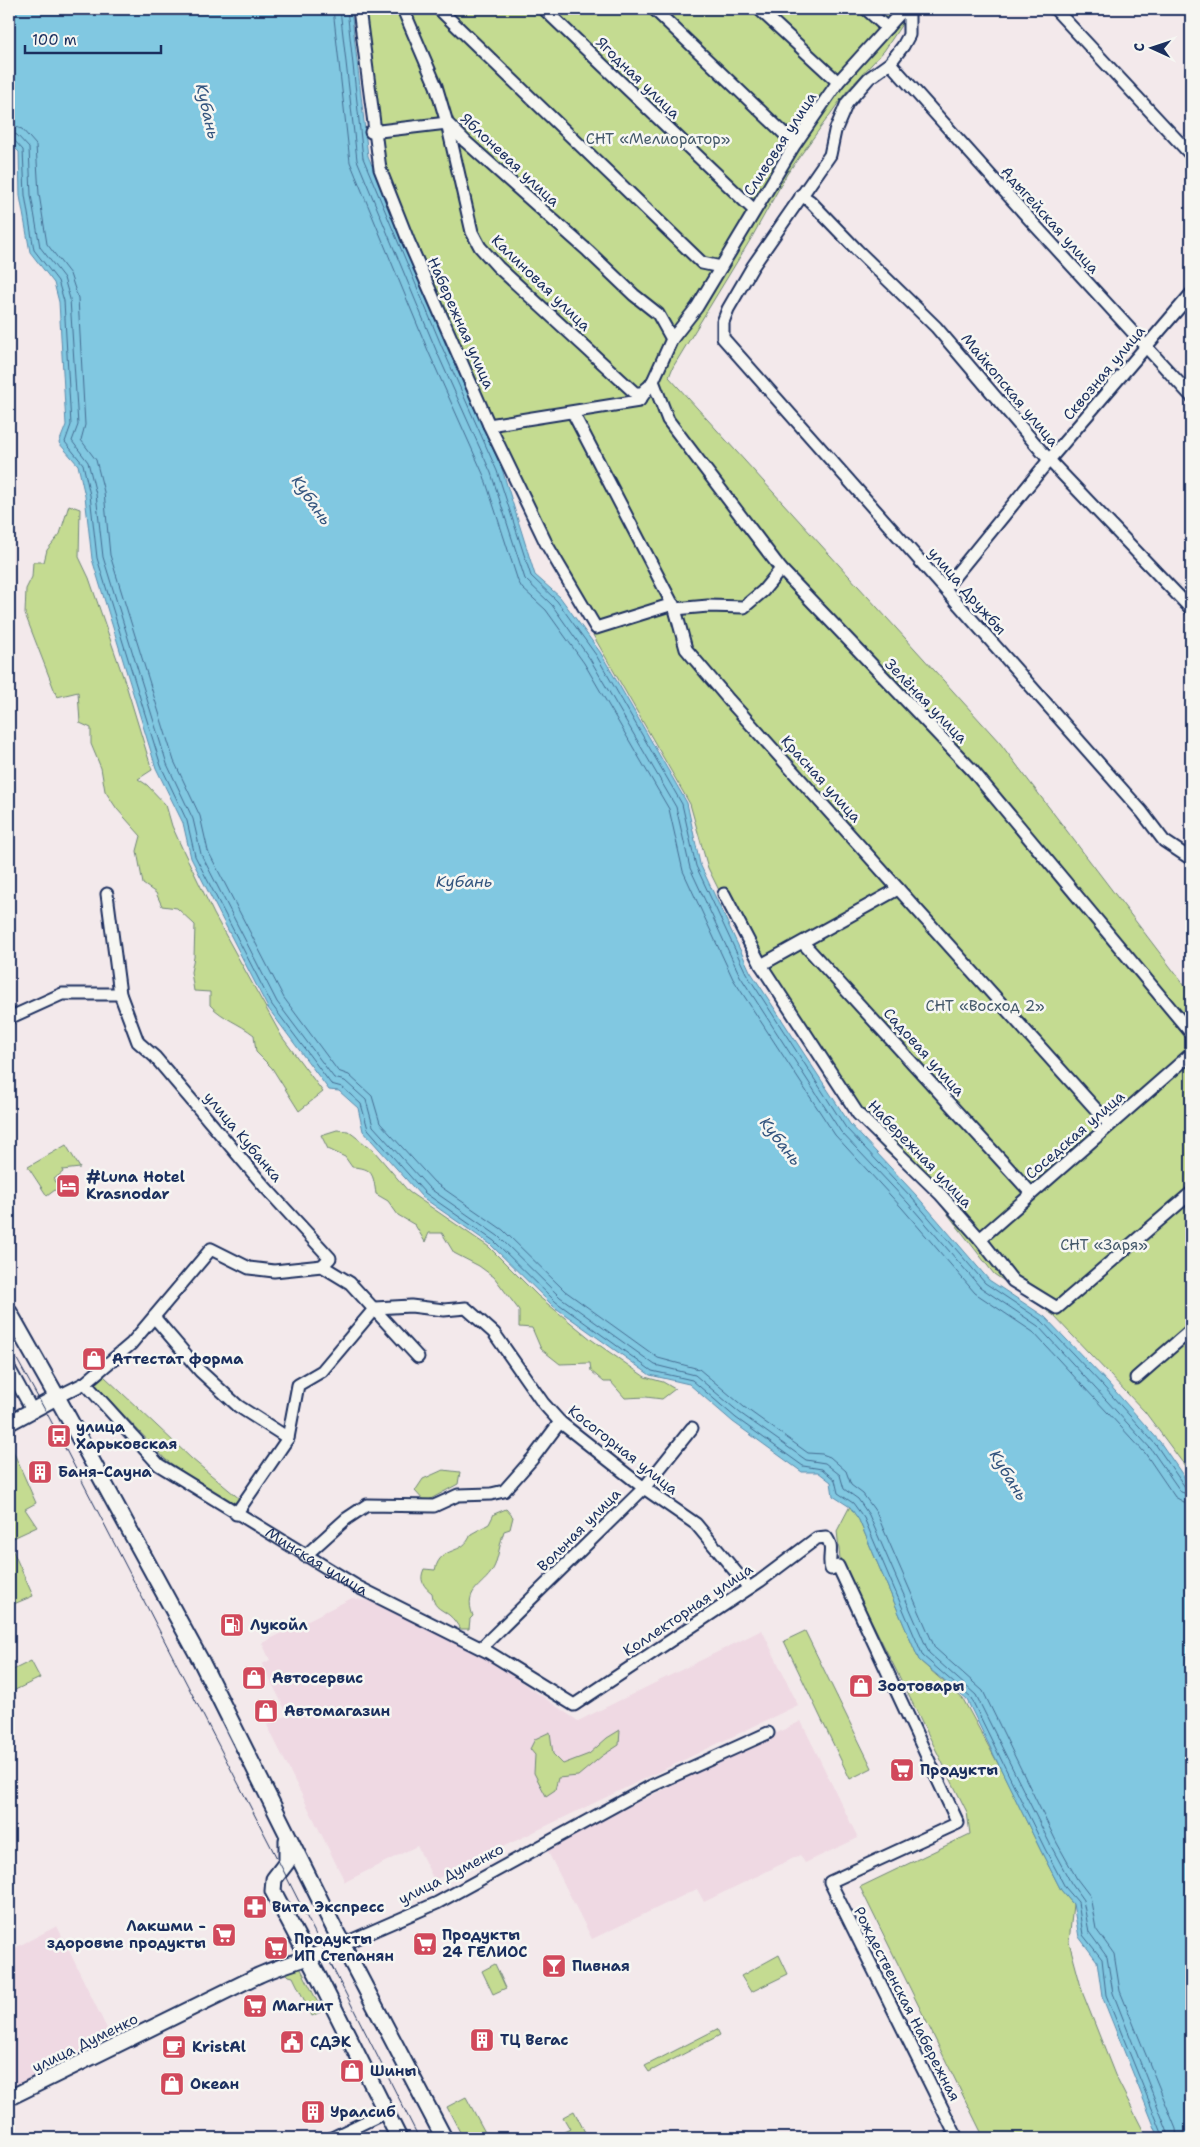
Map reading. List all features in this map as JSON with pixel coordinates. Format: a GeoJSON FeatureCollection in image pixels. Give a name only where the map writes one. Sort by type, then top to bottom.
{"type":"FeatureCollection","features":[{"type":"Feature","properties":{"kind":"main road"},"geometry":{"type":"LineString","coordinates":[[9,1312],[197,1653],[316,1892],[444,2138]]}},
{"type":"Feature","properties":{"kind":"main road"},"geometry":{"type":"LineString","coordinates":[[283,1824],[289,1856],[274,1879],[273,1891],[399,2138]]}},
{"type":"Feature","properties":{"kind":"main road"},"geometry":{"type":"LineString","coordinates":[[282,1868],[297,1870],[316,1892]]}},
{"type":"Feature","properties":{"kind":"street","name":"Набережная улица"},"geometry":{"type":"LineString","coordinates":[[359,9],[373,132],[380,169],[408,240],[489,425],[547,545],[596,628],[674,606]]}},
{"type":"Feature","properties":{"kind":"street","name":"Калиновая улица"},"geometry":{"type":"LineString","coordinates":[[403,9],[436,86],[447,123],[472,232],[480,247],[498,267],[635,393],[642,393],[653,381]]}},
{"type":"Feature","properties":{"kind":"street"},"geometry":{"type":"LineString","coordinates":[[439,9],[702,263],[721,267]]}},
{"type":"Feature","properties":{"kind":"street","name":"Ягодная улица"},"geometry":{"type":"LineString","coordinates":[[544,9],[754,210]]}},
{"type":"Feature","properties":{"kind":"street"},"geometry":{"type":"LineString","coordinates":[[654,9],[795,144]]}},
{"type":"Feature","properties":{"kind":"street"},"geometry":{"type":"LineString","coordinates":[[759,9],[838,82]]}},
{"type":"Feature","properties":{"kind":"street"},"geometry":{"type":"LineString","coordinates":[[866,9],[887,28]]}},
{"type":"Feature","properties":{"kind":"street","name":"Сливовая улица"},"geometry":{"type":"LineString","coordinates":[[653,381],[672,339],[697,307],[795,144],[838,82],[904,9]]}},
{"type":"Feature","properties":{"kind":"street"},"geometry":{"type":"LineString","coordinates":[[801,195],[830,155],[835,131],[847,103],[869,78],[890,63],[909,35],[909,9]]}},
{"type":"Feature","properties":{"kind":"street"},"geometry":{"type":"LineString","coordinates":[[1055,9],[1191,155]]}},
{"type":"Feature","properties":{"kind":"street","name":"Адыгейская улица"},"geometry":{"type":"LineString","coordinates":[[890,63],[972,156],[1191,396]]}},
{"type":"Feature","properties":{"kind":"street","name":"Яблоневая улица"},"geometry":{"type":"LineString","coordinates":[[373,132],[447,123],[634,295],[658,314],[672,339]]}},
{"type":"Feature","properties":{"kind":"street","name":"улица Дружбы"},"geometry":{"type":"LineString","coordinates":[[801,195],[754,266],[728,310],[723,322],[723,338],[1142,812],[1164,842],[1191,858]]}},
{"type":"Feature","properties":{"kind":"street","name":"Майкопская улица"},"geometry":{"type":"LineString","coordinates":[[801,195],[810,201],[857,250],[936,326],[1049,460],[1191,609]]}},
{"type":"Feature","properties":{"kind":"street","name":"Сквозная улица"},"geometry":{"type":"LineString","coordinates":[[945,588],[1049,460],[1191,294]]}},
{"type":"Feature","properties":{"kind":"street"},"geometry":{"type":"LineString","coordinates":[[489,425],[639,400],[653,381]]}},
{"type":"Feature","properties":{"kind":"street","name":"Зелёная улица"},"geometry":{"type":"LineString","coordinates":[[653,381],[668,420],[781,569],[973,771],[1191,1033]]}},
{"type":"Feature","properties":{"kind":"street","name":"Красная улица"},"geometry":{"type":"LineString","coordinates":[[572,412],[674,606],[686,649],[729,700],[1110,1125]]}},
{"type":"Feature","properties":{"kind":"street"},"geometry":{"type":"LineString","coordinates":[[674,606],[744,607],[763,591],[781,569]]}},
{"type":"Feature","properties":{"kind":"street"},"geometry":{"type":"LineString","coordinates":[[761,965],[804,943],[898,889]]}},
{"type":"Feature","properties":{"kind":"street","name":"улица Кубанка"},"geometry":{"type":"LineString","coordinates":[[107,894],[120,994],[138,1042],[155,1058],[265,1187],[330,1258],[322,1266]]}},
{"type":"Feature","properties":{"kind":"street","name":"Набережная улица"},"geometry":{"type":"LineString","coordinates":[[724,894],[761,965],[858,1114],[941,1195],[1014,1281],[1057,1308],[1191,1193]]}},
{"type":"Feature","properties":{"kind":"street","name":"Садовая улица"},"geometry":{"type":"LineString","coordinates":[[804,943],[1031,1193]]}},
{"type":"Feature","properties":{"kind":"street"},"geometry":{"type":"LineString","coordinates":[[9,1018],[62,994],[120,994]]}},
{"type":"Feature","properties":{"kind":"street","name":"Соседская улица"},"geometry":{"type":"LineString","coordinates":[[980,1239],[1191,1054]]}},
{"type":"Feature","properties":{"kind":"street"},"geometry":{"type":"LineString","coordinates":[[9,1423],[85,1383],[131,1344],[211,1249],[249,1268],[274,1271],[322,1266],[350,1283],[418,1357]]}},
{"type":"Feature","properties":{"kind":"street","name":"Косогорная улица"},"geometry":{"type":"LineString","coordinates":[[374,1308],[411,1306],[444,1310],[466,1308],[494,1333],[543,1402],[560,1422],[644,1488],[696,1524],[749,1588]]}},
{"type":"Feature","properties":{"kind":"street"},"geometry":{"type":"LineString","coordinates":[[236,1514],[288,1438],[298,1384],[322,1371],[374,1308]]}},
{"type":"Feature","properties":{"kind":"street"},"geometry":{"type":"LineString","coordinates":[[154,1317],[200,1371],[238,1406],[288,1438]]}},
{"type":"Feature","properties":{"kind":"street"},"geometry":{"type":"LineString","coordinates":[[1136,1378],[1191,1330]]}},
{"type":"Feature","properties":{"kind":"street"},"geometry":{"type":"LineString","coordinates":[[9,1368],[32,1410]]}},
{"type":"Feature","properties":{"kind":"street","name":"Минская улица"},"geometry":{"type":"LineString","coordinates":[[85,1383],[159,1465],[236,1514],[358,1587],[481,1648],[574,1705]]}},
{"type":"Feature","properties":{"kind":"street"},"geometry":{"type":"LineString","coordinates":[[305,1556],[346,1519],[367,1505],[434,1506],[458,1495],[491,1494],[504,1491],[533,1458],[560,1422]]}},
{"type":"Feature","properties":{"kind":"street","name":"Вольная улица"},"geometry":{"type":"LineString","coordinates":[[481,1648],[644,1488],[692,1428]]}},
{"type":"Feature","properties":{"kind":"street","name":"Коллекторная улица"},"geometry":{"type":"LineString","coordinates":[[574,1705],[749,1588],[817,1538],[826,1537],[830,1541],[831,1554],[828,1562],[831,1569],[838,1566],[958,1823],[830,1882]]}},
{"type":"Feature","properties":{"kind":"street","name":"улица Думенко"},"geometry":{"type":"LineString","coordinates":[[9,2098],[257,1976],[325,1952],[437,1903],[651,1786],[768,1733]]}},
{"type":"Feature","properties":{"kind":"street","name":"Рождественская Набережная"},"geometry":{"type":"LineString","coordinates":[[830,1882],[957,2138]]}},
{"type":"Feature","properties":{"kind":"street"},"geometry":{"type":"LineString","coordinates":[[332,2138],[386,2112]]}},
{"type":"Feature","properties":{"kind":"shaded area"},"geometry":{"type":"Polygon","coordinates":[[[352,1598],[375,1602],[474,1649],[578,1721],[762,1630],[798,1705],[434,1880],[417,1846],[345,1882],[267,1725],[288,1715],[262,1664],[270,1660],[262,1643],[352,1598]]]}},
{"type":"Feature","properties":{"kind":"shaded area"},"geometry":{"type":"Polygon","coordinates":[[[801,1721],[858,1838],[805,1863],[800,1855],[704,1902],[697,1889],[592,1939],[546,1848],[801,1721]]]}},
{"type":"Feature","properties":{"kind":"shaded area"},"geometry":{"type":"Polygon","coordinates":[[[57,1926],[112,2039],[9,2089],[9,1951],[57,1926]]]}},
{"type":"Feature","properties":{"kind":"green space","name":"СНТ «Восход 2»"},"geometry":{"type":"Polygon","coordinates":[[[354,9],[912,9],[884,51],[847,91],[787,174],[752,237],[673,367],[669,377],[1000,743],[1191,994],[1191,1474],[1145,1412],[1053,1315],[994,1274],[926,1186],[886,1152],[852,1115],[755,963],[708,868],[690,804],[543,548],[374,161],[354,9]]]}},
{"type":"Feature","properties":{"kind":"green space"},"geometry":{"type":"Polygon","coordinates":[[[69,505],[80,509],[79,557],[89,578],[127,688],[152,770],[138,779],[147,785],[166,805],[172,826],[214,914],[282,1037],[323,1092],[299,1111],[272,1068],[256,1052],[254,1035],[220,1014],[210,1005],[210,992],[194,991],[191,972],[194,957],[195,925],[177,908],[162,906],[156,893],[143,884],[137,851],[141,836],[117,809],[105,791],[101,768],[91,744],[91,728],[80,723],[78,692],[57,697],[25,614],[26,589],[32,577],[33,562],[44,562],[47,550],[60,534],[69,505]]]}},
{"type":"Feature","properties":{"kind":"green space"},"geometry":{"type":"Polygon","coordinates":[[[337,1130],[348,1131],[374,1151],[409,1192],[489,1247],[538,1296],[592,1340],[645,1377],[663,1382],[675,1389],[662,1399],[646,1397],[625,1398],[611,1382],[604,1382],[591,1371],[590,1363],[560,1364],[541,1349],[532,1328],[519,1327],[519,1310],[494,1277],[479,1266],[454,1253],[442,1233],[429,1233],[425,1242],[415,1225],[398,1215],[388,1201],[376,1194],[371,1173],[364,1169],[352,1167],[345,1157],[328,1149],[321,1135],[337,1130]]]}},
{"type":"Feature","properties":{"kind":"green space"},"geometry":{"type":"Polygon","coordinates":[[[66,1145],[80,1168],[62,1170],[63,1172],[54,1179],[59,1187],[47,1196],[28,1167],[66,1145]]]}},
{"type":"Feature","properties":{"kind":"green space"},"geometry":{"type":"Polygon","coordinates":[[[104,1376],[192,1459],[241,1500],[235,1507],[166,1460],[95,1384],[104,1376]]]}},
{"type":"Feature","properties":{"kind":"green space"},"geometry":{"type":"Polygon","coordinates":[[[9,1442],[36,1503],[25,1509],[37,1527],[9,1540],[9,1442]]]}},
{"type":"Feature","properties":{"kind":"green space"},"geometry":{"type":"Polygon","coordinates":[[[443,1470],[460,1472],[458,1484],[425,1502],[415,1491],[423,1479],[443,1470]]]}},
{"type":"Feature","properties":{"kind":"green space"},"geometry":{"type":"Polygon","coordinates":[[[850,1506],[859,1520],[919,1660],[963,1699],[1002,1771],[1061,1890],[1073,1904],[1069,1942],[1083,1994],[1115,2075],[1147,2138],[984,2138],[860,1887],[970,1834],[967,1812],[840,1558],[837,1531],[850,1506]]]}},
{"type":"Feature","properties":{"kind":"green space"},"geometry":{"type":"Polygon","coordinates":[[[506,1509],[513,1517],[510,1529],[504,1531],[495,1565],[491,1572],[473,1593],[470,1606],[473,1616],[470,1619],[469,1629],[460,1629],[451,1617],[435,1604],[432,1593],[423,1582],[424,1569],[435,1570],[442,1557],[463,1546],[471,1534],[489,1524],[494,1514],[506,1509]]]}},
{"type":"Feature","properties":{"kind":"green space"},"geometry":{"type":"Polygon","coordinates":[[[9,1542],[33,1596],[9,1606],[9,1542]]]}},
{"type":"Feature","properties":{"kind":"green space"},"geometry":{"type":"Polygon","coordinates":[[[805,1631],[872,1768],[850,1779],[784,1641],[805,1631]]]}},
{"type":"Feature","properties":{"kind":"green space"},"geometry":{"type":"Polygon","coordinates":[[[31,1661],[40,1678],[9,1693],[9,1672],[31,1661]]]}},
{"type":"Feature","properties":{"kind":"green space"},"geometry":{"type":"Polygon","coordinates":[[[620,1730],[619,1745],[578,1776],[558,1778],[555,1790],[546,1796],[534,1773],[535,1755],[530,1749],[535,1739],[550,1732],[553,1754],[563,1764],[589,1754],[607,1738],[620,1730]]]}},
{"type":"Feature","properties":{"kind":"green space"},"geometry":{"type":"Polygon","coordinates":[[[779,1955],[788,1974],[751,1992],[741,1976],[779,1955]]]}},
{"type":"Feature","properties":{"kind":"green space"},"geometry":{"type":"Polygon","coordinates":[[[495,1964],[506,1988],[493,1994],[482,1971],[495,1964]]]}},
{"type":"Feature","properties":{"kind":"green space"},"geometry":{"type":"Polygon","coordinates":[[[298,1967],[301,1969],[322,2011],[312,2016],[293,1977],[286,1973],[286,1971],[298,1967]]]}},
{"type":"Feature","properties":{"kind":"green space"},"geometry":{"type":"Polygon","coordinates":[[[717,2029],[720,2035],[649,2072],[645,2066],[717,2029]]]}},
{"type":"Feature","properties":{"kind":"green space"},"geometry":{"type":"Polygon","coordinates":[[[466,2097],[488,2138],[463,2138],[447,2107],[466,2097]]]}},
{"type":"Feature","properties":{"kind":"green space"},"geometry":{"type":"Polygon","coordinates":[[[574,2111],[588,2138],[562,2138],[560,2134],[570,2129],[563,2117],[574,2111]]]}},
{"type":"Feature","properties":{"kind":"water","name":"Кубань"},"geometry":{"type":"Polygon","coordinates":[[[9,9],[351,9],[368,156],[446,345],[502,469],[535,575],[560,597],[600,652],[687,803],[700,864],[750,971],[850,1124],[916,1195],[989,1280],[1045,1317],[1108,1383],[1160,1442],[1191,1487],[1191,2138],[1159,2138],[1102,1996],[1097,1961],[1079,1937],[1073,1904],[1061,1890],[967,1700],[919,1660],[859,1520],[850,1507],[833,1496],[831,1482],[818,1472],[802,1472],[733,1422],[689,1384],[650,1375],[553,1306],[490,1244],[422,1197],[363,1131],[358,1108],[339,1091],[329,1090],[268,1008],[191,858],[183,823],[156,768],[92,559],[85,496],[78,465],[59,443],[66,425],[59,302],[54,283],[30,252],[20,196],[19,152],[9,142],[9,9]]]}},
{"type":"Feature","properties":{"kind":"tram line"},"geometry":{"type":"LineString","coordinates":[[9,1345],[50,1419],[419,2138]]}},
{"type":"Feature","properties":{"kind":"place","name":"#Luna Hotel Krasnodar"},"geometry":{"type":"Point","coordinates":[68,1186]}},
{"type":"Feature","properties":{"kind":"place","name":"Аттестат форма"},"geometry":{"type":"Point","coordinates":[94,1359]}},
{"type":"Feature","properties":{"kind":"place","name":"улица Харьковская"},"geometry":{"type":"Point","coordinates":[59,1436]}},
{"type":"Feature","properties":{"kind":"place","name":"Баня-Сауна"},"geometry":{"type":"Point","coordinates":[40,1472]}},
{"type":"Feature","properties":{"kind":"place","name":"Лукойл"},"geometry":{"type":"Point","coordinates":[232,1625]}},
{"type":"Feature","properties":{"kind":"place","name":"Автосервис"},"geometry":{"type":"Point","coordinates":[254,1678]}},
{"type":"Feature","properties":{"kind":"place","name":"Зоотовары"},"geometry":{"type":"Point","coordinates":[861,1686]}},
{"type":"Feature","properties":{"kind":"place","name":"Автомагазин"},"geometry":{"type":"Point","coordinates":[266,1711]}},
{"type":"Feature","properties":{"kind":"place","name":"Продукты"},"geometry":{"type":"Point","coordinates":[902,1770]}},
{"type":"Feature","properties":{"kind":"place","name":"Вита Экспресс"},"geometry":{"type":"Point","coordinates":[255,1907]}},
{"type":"Feature","properties":{"kind":"place","name":"Лакшми - здоровые продукты"},"geometry":{"type":"Point","coordinates":[224,1935]}},
{"type":"Feature","properties":{"kind":"place","name":"Продукты 24 ГЕЛИОС"},"geometry":{"type":"Point","coordinates":[425,1944]}},
{"type":"Feature","properties":{"kind":"place","name":"Продукты ИП Степанян"},"geometry":{"type":"Point","coordinates":[276,1948]}},
{"type":"Feature","properties":{"kind":"place","name":"Пивная"},"geometry":{"type":"Point","coordinates":[554,1966]}},
{"type":"Feature","properties":{"kind":"place","name":"Магнит"},"geometry":{"type":"Point","coordinates":[255,2006]}},
{"type":"Feature","properties":{"kind":"place","name":"ТЦ Вегас"},"geometry":{"type":"Point","coordinates":[482,2040]}},
{"type":"Feature","properties":{"kind":"place","name":"СДЭК"},"geometry":{"type":"Point","coordinates":[292,2042]}},
{"type":"Feature","properties":{"kind":"place","name":"KristAl"},"geometry":{"type":"Point","coordinates":[174,2047]}},
{"type":"Feature","properties":{"kind":"place","name":"Шины"},"geometry":{"type":"Point","coordinates":[352,2071]}},
{"type":"Feature","properties":{"kind":"place","name":"Океан"},"geometry":{"type":"Point","coordinates":[172,2084]}},
{"type":"Feature","properties":{"kind":"place","name":"Уралсиб"},"geometry":{"type":"Point","coordinates":[313,2112]}},
{"type":"Feature","properties":{"kind":"park label","name":"СНТ «Мелиоратор»"},"geometry":{"type":"Point","coordinates":[658,139]}},
{"type":"Feature","properties":{"kind":"park label","name":"СНТ «Заря»"},"geometry":{"type":"Point","coordinates":[1104,1245]}}]}
